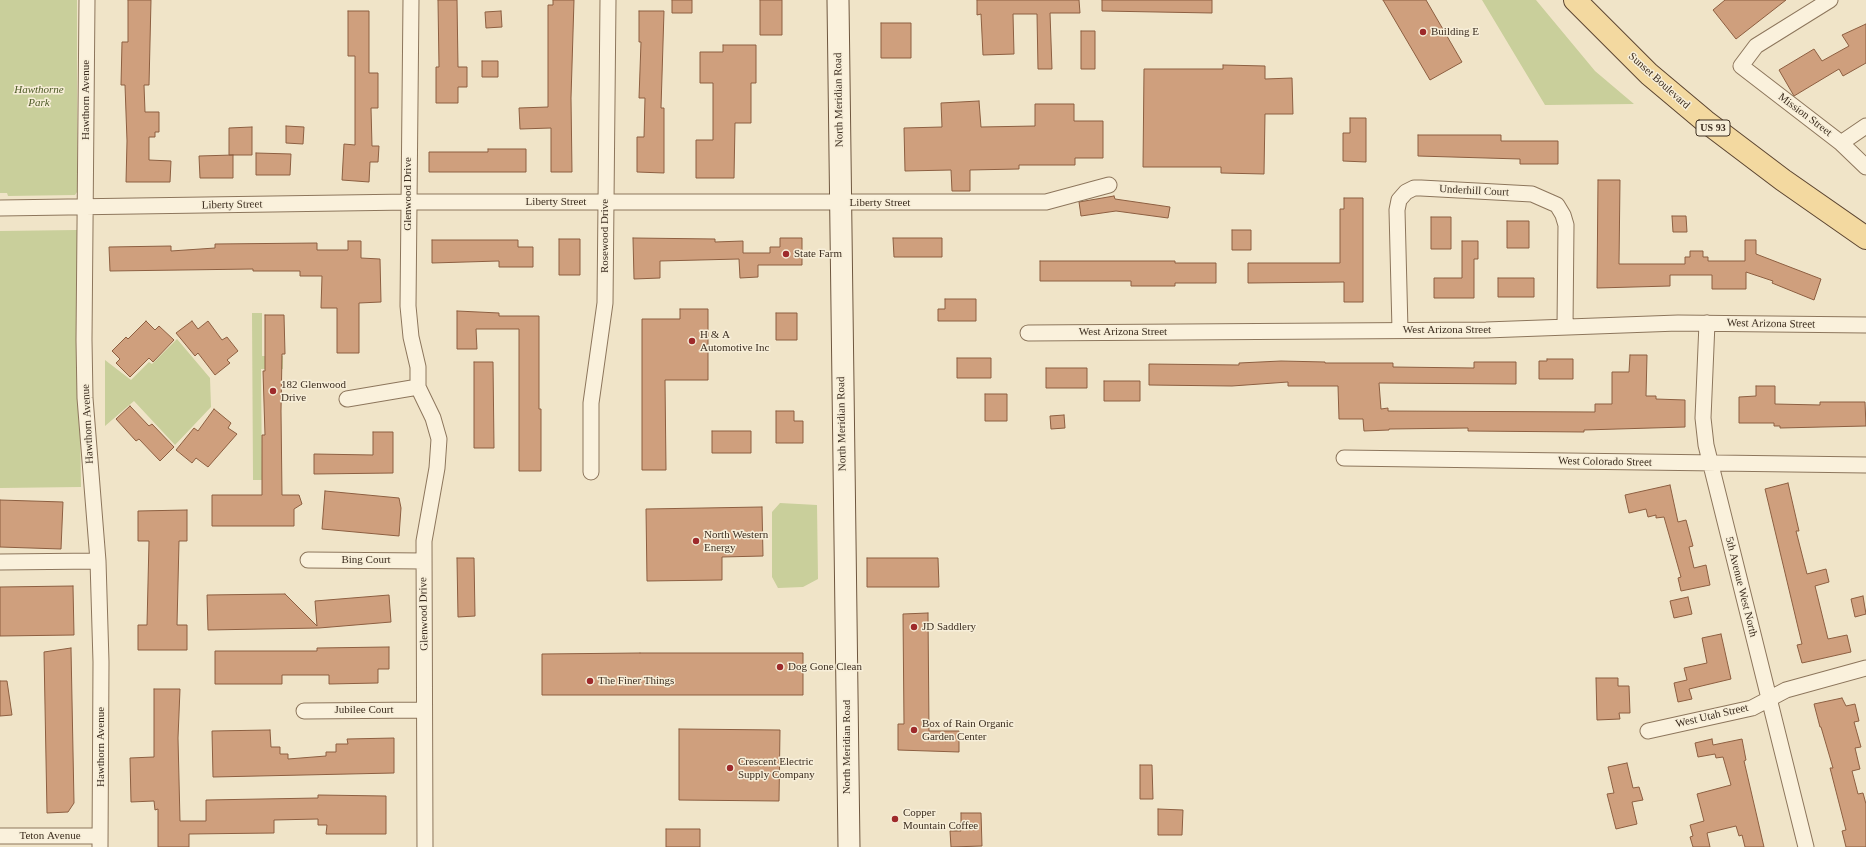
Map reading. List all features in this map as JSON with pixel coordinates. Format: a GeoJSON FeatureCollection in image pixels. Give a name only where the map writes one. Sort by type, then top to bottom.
{"type":"FeatureCollection","features":[{"type":"Feature","properties":{"kind":"main road","name":"North Meridian Road"},"geometry":{"type":"LineString","coordinates":[[838,0],[839,203],[849,847]]}},
{"type":"Feature","properties":{"kind":"main road","name":"Sunset Boulevard"},"geometry":{"type":"LineString","coordinates":[[1575,0],[1649,74],[1705,121],[1783,180],[1866,238]]}},
{"type":"Feature","properties":{"kind":"street","name":"Hawthorn Avenue"},"geometry":{"type":"LineString","coordinates":[[87,0],[85,208],[86,398],[98,561],[101,662],[100,842]]}},
{"type":"Feature","properties":{"kind":"street","name":"Glenwood Drive"},"geometry":{"type":"LineString","coordinates":[[411,0],[408,306],[411,337],[418,367],[418,387],[434,418],[438,439],[437,468],[424,541],[425,847]]}},
{"type":"Feature","properties":{"kind":"street","name":"Rosewood Drive"},"geometry":{"type":"LineString","coordinates":[[591,472],[591,402],[605,304],[608,0]]}},
{"type":"Feature","properties":{"kind":"street","name":"Mission Street"},"geometry":{"type":"LineString","coordinates":[[1830,0],[1756,46],[1741,66],[1841,143],[1866,167]]}},
{"type":"Feature","properties":{"kind":"street"},"geometry":{"type":"LineString","coordinates":[[1841,143],[1866,126]]}},
{"type":"Feature","properties":{"kind":"street","name":"Liberty Street"},"geometry":{"type":"LineString","coordinates":[[0,208],[85,208],[409,202],[1046,202],[1109,185]]}},
{"type":"Feature","properties":{"kind":"street","name":"Underhill Court"},"geometry":{"type":"LineString","coordinates":[[1400,330],[1397,210],[1399,200],[1406,192],[1414,188],[1532,194],[1557,205],[1563,215],[1566,225],[1566,327]]}},
{"type":"Feature","properties":{"kind":"street","name":"West Arizona Street"},"geometry":{"type":"LineString","coordinates":[[1028,333],[1400,330],[1707,323],[1866,325]]}},
{"type":"Feature","properties":{"kind":"street","name":"5th Avenue West North"},"geometry":{"type":"LineString","coordinates":[[1707,323],[1703,418],[1706,445],[1806,847]]}},
{"type":"Feature","properties":{"kind":"street"},"geometry":{"type":"LineString","coordinates":[[347,399],[418,387]]}},
{"type":"Feature","properties":{"kind":"street","name":"West Colorado Street"},"geometry":{"type":"LineString","coordinates":[[1344,458],[1866,465]]}},
{"type":"Feature","properties":{"kind":"street","name":"Bing Court"},"geometry":{"type":"LineString","coordinates":[[308,560],[424,561]]}},
{"type":"Feature","properties":{"kind":"street"},"geometry":{"type":"LineString","coordinates":[[0,562],[98,561]]}},
{"type":"Feature","properties":{"kind":"street","name":"West Utah Street"},"geometry":{"type":"LineString","coordinates":[[1648,731],[1752,708],[1786,690],[1866,668]]}},
{"type":"Feature","properties":{"kind":"street","name":"Jubilee Court"},"geometry":{"type":"LineString","coordinates":[[304,711],[424,710]]}},
{"type":"Feature","properties":{"kind":"street","name":"Teton Avenue"},"geometry":{"type":"LineString","coordinates":[[0,836],[100,842]]}},
{"type":"Feature","properties":{"kind":"green space","name":"Hawthorne Park"},"geometry":{"type":"Polygon","coordinates":[[[0,0],[77,0],[77,192],[75,195],[8,196],[7,193],[0,193],[0,0]]]}},
{"type":"Feature","properties":{"kind":"green space"},"geometry":{"type":"Polygon","coordinates":[[[1482,0],[1536,0],[1595,71],[1634,104],[1545,105],[1482,0]]]}},
{"type":"Feature","properties":{"kind":"green space"},"geometry":{"type":"Polygon","coordinates":[[[77,230],[81,487],[0,488],[0,231],[77,230]]]}},
{"type":"Feature","properties":{"kind":"green space"},"geometry":{"type":"Polygon","coordinates":[[[252,313],[262,313],[262,356],[283,356],[283,369],[261,369],[262,480],[253,480],[252,313]]]}},
{"type":"Feature","properties":{"kind":"green space"},"geometry":{"type":"Polygon","coordinates":[[[177,339],[210,378],[211,407],[175,445],[134,401],[105,426],[105,360],[131,380],[149,362],[152,364],[177,339]]]}},
{"type":"Feature","properties":{"kind":"green space"},"geometry":{"type":"Polygon","coordinates":[[[780,503],[817,505],[818,579],[803,587],[778,588],[772,577],[772,512],[780,503]]]}},
{"type":"Feature","properties":{"kind":"building"},"geometry":{"type":"Polygon","coordinates":[[[128,0],[151,0],[149,85],[144,85],[145,112],[159,112],[159,132],[155,132],[155,137],[149,137],[149,160],[171,161],[170,182],[126,182],[127,141],[125,85],[121,85],[122,42],[128,42],[128,0]]]}},
{"type":"Feature","properties":{"kind":"building"},"geometry":{"type":"Polygon","coordinates":[[[438,0],[457,0],[458,67],[467,67],[467,87],[458,87],[458,103],[436,103],[436,67],[439,67],[438,0]]]}},
{"type":"Feature","properties":{"kind":"building"},"geometry":{"type":"Polygon","coordinates":[[[553,0],[574,0],[571,98],[572,172],[551,172],[551,128],[520,129],[519,108],[548,107],[548,5],[553,5],[553,0]]]}},
{"type":"Feature","properties":{"kind":"building"},"geometry":{"type":"Polygon","coordinates":[[[672,0],[692,0],[692,13],[672,13],[672,0]]]}},
{"type":"Feature","properties":{"kind":"building"},"geometry":{"type":"Polygon","coordinates":[[[760,0],[782,0],[782,35],[760,35],[760,0]]]}},
{"type":"Feature","properties":{"kind":"building"},"geometry":{"type":"Polygon","coordinates":[[[977,0],[1079,0],[1080,13],[1050,13],[1052,69],[1038,69],[1037,14],[1013,14],[1014,54],[983,55],[981,14],[977,15],[977,0]]]}},
{"type":"Feature","properties":{"kind":"building"},"geometry":{"type":"Polygon","coordinates":[[[1102,0],[1212,0],[1212,13],[1102,11],[1102,0]]]}},
{"type":"Feature","properties":{"kind":"building","name":"Building E"},"geometry":{"type":"Polygon","coordinates":[[[1383,0],[1426,0],[1462,62],[1430,80],[1383,0]]]}},
{"type":"Feature","properties":{"kind":"building"},"geometry":{"type":"Polygon","coordinates":[[[1725,0],[1786,0],[1736,39],[1713,10],[1725,0]]]}},
{"type":"Feature","properties":{"kind":"building"},"geometry":{"type":"Polygon","coordinates":[[[348,11],[369,11],[369,73],[378,73],[378,108],[371,108],[372,146],[379,146],[378,162],[370,162],[369,182],[342,180],[344,144],[355,145],[355,56],[348,56],[348,11]]]}},
{"type":"Feature","properties":{"kind":"building"},"geometry":{"type":"Polygon","coordinates":[[[501,11],[502,27],[486,28],[485,12],[501,11]]]}},
{"type":"Feature","properties":{"kind":"building"},"geometry":{"type":"Polygon","coordinates":[[[639,11],[664,11],[661,108],[664,108],[664,173],[637,172],[637,137],[644,137],[645,98],[639,98],[641,42],[639,42],[639,11]]]}},
{"type":"Feature","properties":{"kind":"building"},"geometry":{"type":"Polygon","coordinates":[[[881,23],[911,23],[911,58],[881,58],[881,23]]]}},
{"type":"Feature","properties":{"kind":"building"},"geometry":{"type":"Polygon","coordinates":[[[1866,24],[1866,63],[1843,76],[1839,69],[1794,96],[1779,70],[1814,49],[1822,61],[1849,46],[1842,35],[1866,24]]]}},
{"type":"Feature","properties":{"kind":"building"},"geometry":{"type":"Polygon","coordinates":[[[1081,31],[1095,31],[1095,69],[1081,69],[1081,31]]]}},
{"type":"Feature","properties":{"kind":"building"},"geometry":{"type":"Polygon","coordinates":[[[723,45],[756,45],[756,83],[751,83],[751,123],[735,123],[734,178],[696,178],[696,140],[713,140],[713,83],[700,83],[700,52],[723,52],[723,45]]]}},
{"type":"Feature","properties":{"kind":"building"},"geometry":{"type":"Polygon","coordinates":[[[482,61],[498,61],[498,77],[482,77],[482,61]]]}},
{"type":"Feature","properties":{"kind":"building"},"geometry":{"type":"Polygon","coordinates":[[[1223,65],[1265,66],[1265,79],[1292,78],[1293,114],[1265,114],[1264,174],[1221,173],[1221,167],[1143,167],[1144,69],[1223,69],[1223,65]]]}},
{"type":"Feature","properties":{"kind":"building"},"geometry":{"type":"Polygon","coordinates":[[[979,101],[981,127],[1035,126],[1035,104],[1074,104],[1074,121],[1103,121],[1103,158],[1075,158],[1075,165],[1019,165],[1019,169],[970,170],[970,191],[952,191],[951,170],[905,171],[904,128],[942,127],[941,103],[979,101]]]}},
{"type":"Feature","properties":{"kind":"building"},"geometry":{"type":"Polygon","coordinates":[[[1350,118],[1366,118],[1366,162],[1343,161],[1343,133],[1350,133],[1350,118]]]}},
{"type":"Feature","properties":{"kind":"building"},"geometry":{"type":"Polygon","coordinates":[[[286,126],[304,127],[303,144],[286,143],[286,126]]]}},
{"type":"Feature","properties":{"kind":"building"},"geometry":{"type":"Polygon","coordinates":[[[252,127],[252,155],[229,155],[229,128],[252,127]]]}},
{"type":"Feature","properties":{"kind":"building"},"geometry":{"type":"Polygon","coordinates":[[[1418,135],[1501,135],[1501,141],[1558,141],[1558,164],[1520,164],[1520,159],[1418,156],[1418,135]]]}},
{"type":"Feature","properties":{"kind":"building"},"geometry":{"type":"Polygon","coordinates":[[[488,149],[526,149],[526,172],[429,172],[429,152],[488,152],[488,149]]]}},
{"type":"Feature","properties":{"kind":"building"},"geometry":{"type":"Polygon","coordinates":[[[256,153],[291,154],[290,175],[256,175],[256,153]]]}},
{"type":"Feature","properties":{"kind":"building"},"geometry":{"type":"Polygon","coordinates":[[[233,155],[233,178],[200,178],[199,156],[233,155]]]}},
{"type":"Feature","properties":{"kind":"building"},"geometry":{"type":"Polygon","coordinates":[[[1598,180],[1620,180],[1619,264],[1685,264],[1685,257],[1690,257],[1690,251],[1703,251],[1703,257],[1708,257],[1708,261],[1745,261],[1745,240],[1756,240],[1756,254],[1821,279],[1814,300],[1772,283],[1773,281],[1746,272],[1746,289],[1712,289],[1712,275],[1670,275],[1670,286],[1597,288],[1598,180]]]}},
{"type":"Feature","properties":{"kind":"building"},"geometry":{"type":"Polygon","coordinates":[[[1114,196],[1115,199],[1170,207],[1168,218],[1116,211],[1081,216],[1079,202],[1114,196]]]}},
{"type":"Feature","properties":{"kind":"building"},"geometry":{"type":"Polygon","coordinates":[[[1344,198],[1363,198],[1363,302],[1344,302],[1344,282],[1248,283],[1248,263],[1340,263],[1340,209],[1344,209],[1344,198]]]}},
{"type":"Feature","properties":{"kind":"building"},"geometry":{"type":"Polygon","coordinates":[[[1672,216],[1686,216],[1687,232],[1673,232],[1672,216]]]}},
{"type":"Feature","properties":{"kind":"building"},"geometry":{"type":"Polygon","coordinates":[[[1431,217],[1451,217],[1451,249],[1431,249],[1431,217]]]}},
{"type":"Feature","properties":{"kind":"building"},"geometry":{"type":"Polygon","coordinates":[[[1507,221],[1529,221],[1529,248],[1507,248],[1507,221]]]}},
{"type":"Feature","properties":{"kind":"building"},"geometry":{"type":"Polygon","coordinates":[[[1232,230],[1251,230],[1251,250],[1232,250],[1232,230]]]}},
{"type":"Feature","properties":{"kind":"building"},"geometry":{"type":"Polygon","coordinates":[[[633,238],[715,239],[715,242],[743,241],[743,253],[770,253],[770,247],[780,247],[780,238],[802,238],[802,265],[758,265],[758,277],[740,278],[739,259],[660,261],[660,278],[634,279],[633,238]]]}},
{"type":"Feature","properties":{"kind":"building"},"geometry":{"type":"Polygon","coordinates":[[[893,238],[942,238],[942,257],[894,257],[893,238]]]}},
{"type":"Feature","properties":{"kind":"building"},"geometry":{"type":"Polygon","coordinates":[[[559,239],[580,239],[580,275],[559,275],[559,239]]]}},
{"type":"Feature","properties":{"kind":"building"},"geometry":{"type":"Polygon","coordinates":[[[432,240],[518,240],[518,247],[533,247],[533,267],[499,267],[499,261],[432,263],[432,240]]]}},
{"type":"Feature","properties":{"kind":"building"},"geometry":{"type":"Polygon","coordinates":[[[348,241],[361,241],[361,258],[380,259],[381,302],[359,303],[359,353],[337,353],[337,308],[321,308],[322,276],[300,276],[300,271],[253,271],[253,269],[110,271],[109,247],[171,246],[171,251],[215,248],[215,244],[317,243],[317,250],[348,250],[348,241]]]}},
{"type":"Feature","properties":{"kind":"building"},"geometry":{"type":"Polygon","coordinates":[[[1462,241],[1478,241],[1478,259],[1474,259],[1474,298],[1434,298],[1434,278],[1462,278],[1462,241]]]}},
{"type":"Feature","properties":{"kind":"building"},"geometry":{"type":"Polygon","coordinates":[[[1040,261],[1175,261],[1175,263],[1216,263],[1216,283],[1175,283],[1175,286],[1131,286],[1131,281],[1040,281],[1040,261]]]}},
{"type":"Feature","properties":{"kind":"building"},"geometry":{"type":"Polygon","coordinates":[[[1498,278],[1534,278],[1534,297],[1498,297],[1498,278]]]}},
{"type":"Feature","properties":{"kind":"building"},"geometry":{"type":"Polygon","coordinates":[[[945,299],[976,299],[976,321],[938,321],[938,309],[945,309],[945,299]]]}},
{"type":"Feature","properties":{"kind":"building"},"geometry":{"type":"Polygon","coordinates":[[[680,309],[708,309],[708,380],[665,380],[666,470],[642,470],[642,319],[680,319],[680,309]]]}},
{"type":"Feature","properties":{"kind":"building"},"geometry":{"type":"Polygon","coordinates":[[[457,311],[499,313],[499,316],[539,316],[541,471],[519,471],[519,329],[476,329],[477,349],[457,349],[457,311]]]}},
{"type":"Feature","properties":{"kind":"building"},"geometry":{"type":"Polygon","coordinates":[[[776,313],[797,313],[797,340],[776,340],[776,313]]]}},
{"type":"Feature","properties":{"kind":"building"},"geometry":{"type":"Polygon","coordinates":[[[265,315],[284,315],[285,354],[282,354],[281,411],[282,495],[299,495],[302,504],[294,509],[294,526],[212,526],[212,495],[262,495],[262,435],[265,435],[263,371],[265,371],[265,315]]]}},
{"type":"Feature","properties":{"kind":"building"},"geometry":{"type":"Polygon","coordinates":[[[146,321],[155,330],[159,326],[174,340],[153,362],[149,358],[130,377],[116,363],[120,359],[112,351],[126,337],[128,339],[146,321]]]}},
{"type":"Feature","properties":{"kind":"building"},"geometry":{"type":"Polygon","coordinates":[[[192,321],[198,329],[208,321],[222,340],[227,337],[238,351],[227,360],[230,363],[215,375],[198,353],[195,356],[176,333],[192,321]]]}},
{"type":"Feature","properties":{"kind":"building"},"geometry":{"type":"Polygon","coordinates":[[[1630,355],[1647,355],[1646,396],[1656,396],[1656,399],[1685,400],[1685,427],[1584,430],[1584,432],[1468,431],[1468,428],[1389,429],[1364,431],[1363,419],[1339,419],[1338,386],[1288,386],[1288,382],[1232,386],[1149,385],[1149,364],[1239,365],[1239,363],[1281,361],[1325,363],[1393,363],[1393,367],[1474,368],[1474,362],[1516,362],[1516,384],[1379,383],[1381,409],[1388,408],[1388,411],[1595,412],[1595,404],[1612,404],[1612,372],[1629,372],[1630,355]]]}},
{"type":"Feature","properties":{"kind":"building"},"geometry":{"type":"Polygon","coordinates":[[[957,358],[991,358],[991,378],[957,378],[957,358]]]}},
{"type":"Feature","properties":{"kind":"building"},"geometry":{"type":"Polygon","coordinates":[[[1547,359],[1573,359],[1573,379],[1539,379],[1539,361],[1547,361],[1547,359]]]}},
{"type":"Feature","properties":{"kind":"building"},"geometry":{"type":"Polygon","coordinates":[[[474,362],[493,362],[494,448],[474,448],[474,362]]]}},
{"type":"Feature","properties":{"kind":"building"},"geometry":{"type":"Polygon","coordinates":[[[1046,368],[1087,368],[1087,388],[1046,388],[1046,368]]]}},
{"type":"Feature","properties":{"kind":"building"},"geometry":{"type":"Polygon","coordinates":[[[1104,381],[1140,381],[1140,401],[1104,401],[1104,381]]]}},
{"type":"Feature","properties":{"kind":"building"},"geometry":{"type":"Polygon","coordinates":[[[1756,386],[1775,386],[1775,404],[1820,405],[1820,402],[1865,402],[1866,426],[1780,428],[1780,426],[1774,426],[1774,423],[1739,423],[1739,397],[1756,396],[1756,386]]]}},
{"type":"Feature","properties":{"kind":"building"},"geometry":{"type":"Polygon","coordinates":[[[985,394],[1007,394],[1007,421],[985,421],[985,394]]]}},
{"type":"Feature","properties":{"kind":"building"},"geometry":{"type":"Polygon","coordinates":[[[130,406],[149,426],[152,424],[174,447],[160,461],[139,439],[136,441],[116,419],[130,406]]]}},
{"type":"Feature","properties":{"kind":"building"},"geometry":{"type":"Polygon","coordinates":[[[214,409],[231,423],[228,428],[237,434],[208,467],[196,458],[192,463],[176,450],[194,428],[198,431],[214,409]]]}},
{"type":"Feature","properties":{"kind":"building"},"geometry":{"type":"Polygon","coordinates":[[[776,411],[794,411],[794,421],[803,421],[803,443],[776,443],[776,411]]]}},
{"type":"Feature","properties":{"kind":"building"},"geometry":{"type":"Polygon","coordinates":[[[1064,415],[1065,428],[1051,429],[1050,416],[1064,415]]]}},
{"type":"Feature","properties":{"kind":"building"},"geometry":{"type":"Polygon","coordinates":[[[712,431],[751,431],[751,453],[712,453],[712,431]]]}},
{"type":"Feature","properties":{"kind":"building"},"geometry":{"type":"Polygon","coordinates":[[[373,432],[393,432],[393,473],[314,474],[314,454],[373,455],[373,432]]]}},
{"type":"Feature","properties":{"kind":"building"},"geometry":{"type":"Polygon","coordinates":[[[1788,483],[1799,531],[1796,531],[1807,574],[1826,569],[1829,582],[1815,586],[1828,639],[1847,635],[1851,652],[1802,663],[1797,645],[1802,644],[1765,489],[1788,483]]]}},
{"type":"Feature","properties":{"kind":"building"},"geometry":{"type":"Polygon","coordinates":[[[1670,485],[1678,522],[1686,520],[1693,546],[1689,547],[1694,568],[1706,565],[1710,585],[1681,591],[1678,578],[1681,577],[1664,517],[1656,518],[1656,515],[1648,517],[1646,509],[1629,513],[1625,495],[1670,485]]]}},
{"type":"Feature","properties":{"kind":"building"},"geometry":{"type":"Polygon","coordinates":[[[325,491],[399,498],[401,508],[399,536],[322,529],[325,491]]]}},
{"type":"Feature","properties":{"kind":"building"},"geometry":{"type":"Polygon","coordinates":[[[0,500],[63,502],[61,549],[0,547],[0,500]]]}},
{"type":"Feature","properties":{"kind":"building"},"geometry":{"type":"Polygon","coordinates":[[[762,507],[763,556],[722,557],[722,580],[647,581],[646,509],[762,507]]]}},
{"type":"Feature","properties":{"kind":"building"},"geometry":{"type":"Polygon","coordinates":[[[187,510],[187,541],[179,541],[177,625],[187,625],[187,650],[138,650],[138,625],[147,625],[149,541],[138,541],[138,511],[187,510]]]}},
{"type":"Feature","properties":{"kind":"building"},"geometry":{"type":"Polygon","coordinates":[[[457,558],[474,558],[475,616],[458,617],[457,558]]]}},
{"type":"Feature","properties":{"kind":"building"},"geometry":{"type":"Polygon","coordinates":[[[867,558],[938,558],[939,587],[867,587],[867,558]]]}},
{"type":"Feature","properties":{"kind":"building"},"geometry":{"type":"Polygon","coordinates":[[[73,586],[74,635],[0,636],[0,587],[73,586]]]}},
{"type":"Feature","properties":{"kind":"building"},"geometry":{"type":"Polygon","coordinates":[[[285,594],[317,626],[315,601],[389,595],[391,622],[319,628],[208,630],[207,595],[285,594]]]}},
{"type":"Feature","properties":{"kind":"building"},"geometry":{"type":"Polygon","coordinates":[[[1863,596],[1866,614],[1855,617],[1851,599],[1863,596]]]}},
{"type":"Feature","properties":{"kind":"building"},"geometry":{"type":"Polygon","coordinates":[[[1688,597],[1692,614],[1674,618],[1670,601],[1688,597]]]}},
{"type":"Feature","properties":{"kind":"building"},"geometry":{"type":"Polygon","coordinates":[[[928,613],[929,731],[959,731],[959,752],[898,750],[898,724],[904,724],[903,614],[928,613]]]}},
{"type":"Feature","properties":{"kind":"building"},"geometry":{"type":"Polygon","coordinates":[[[1721,634],[1731,679],[1689,689],[1692,699],[1678,702],[1674,683],[1687,680],[1684,668],[1707,663],[1702,638],[1721,634]]]}},
{"type":"Feature","properties":{"kind":"building"},"geometry":{"type":"Polygon","coordinates":[[[389,647],[389,669],[378,669],[378,683],[329,684],[329,675],[282,675],[282,684],[215,684],[215,651],[317,651],[317,648],[389,647]]]}},
{"type":"Feature","properties":{"kind":"building"},"geometry":{"type":"Polygon","coordinates":[[[71,648],[74,803],[68,812],[47,813],[44,652],[71,648]]]}},
{"type":"Feature","properties":{"kind":"building"},"geometry":{"type":"Polygon","coordinates":[[[803,653],[803,695],[542,695],[542,654],[803,653]]]}},
{"type":"Feature","properties":{"kind":"building"},"geometry":{"type":"Polygon","coordinates":[[[1596,678],[1618,678],[1618,686],[1629,686],[1630,713],[1619,713],[1620,719],[1597,720],[1596,678]]]}},
{"type":"Feature","properties":{"kind":"building"},"geometry":{"type":"Polygon","coordinates":[[[0,681],[7,681],[12,715],[0,716],[0,681]]]}},
{"type":"Feature","properties":{"kind":"building"},"geometry":{"type":"Polygon","coordinates":[[[154,689],[180,689],[178,738],[180,821],[206,821],[206,800],[318,798],[318,795],[386,796],[386,834],[326,834],[327,825],[318,825],[318,819],[274,820],[274,833],[189,834],[189,847],[158,847],[158,809],[155,810],[154,801],[131,802],[130,758],[154,757],[154,689]]]}},
{"type":"Feature","properties":{"kind":"building"},"geometry":{"type":"Polygon","coordinates":[[[1842,698],[1846,706],[1855,704],[1859,721],[1854,722],[1861,747],[1855,748],[1860,769],[1852,771],[1858,794],[1863,793],[1866,804],[1866,847],[1846,847],[1842,831],[1846,830],[1830,768],[1833,768],[1814,704],[1842,698]]]}},
{"type":"Feature","properties":{"kind":"building"},"geometry":{"type":"Polygon","coordinates":[[[679,729],[780,730],[779,801],[679,800],[679,729]]]}},
{"type":"Feature","properties":{"kind":"building"},"geometry":{"type":"Polygon","coordinates":[[[270,730],[271,747],[280,747],[280,754],[288,754],[288,759],[326,756],[326,752],[336,752],[336,744],[348,744],[347,739],[394,738],[394,773],[213,777],[212,731],[270,730]]]}},
{"type":"Feature","properties":{"kind":"building"},"geometry":{"type":"Polygon","coordinates":[[[1712,739],[1713,745],[1742,739],[1746,760],[1744,761],[1764,847],[1745,847],[1742,835],[1739,836],[1736,826],[1707,833],[1710,847],[1693,847],[1690,837],[1693,836],[1690,825],[1704,821],[1697,794],[1731,785],[1723,757],[1716,758],[1715,754],[1698,757],[1695,743],[1712,739]]]}},
{"type":"Feature","properties":{"kind":"building"},"geometry":{"type":"Polygon","coordinates":[[[1627,763],[1633,788],[1639,787],[1643,800],[1632,802],[1637,824],[1616,829],[1607,794],[1614,793],[1608,767],[1627,763]]]}},
{"type":"Feature","properties":{"kind":"building"},"geometry":{"type":"Polygon","coordinates":[[[1140,765],[1152,765],[1153,799],[1140,799],[1140,765]]]}},
{"type":"Feature","properties":{"kind":"building"},"geometry":{"type":"Polygon","coordinates":[[[1158,809],[1183,810],[1182,835],[1158,835],[1158,809]]]}},
{"type":"Feature","properties":{"kind":"building"},"geometry":{"type":"Polygon","coordinates":[[[961,813],[981,813],[982,846],[951,847],[950,831],[961,831],[961,813]]]}},
{"type":"Feature","properties":{"kind":"building"},"geometry":{"type":"Polygon","coordinates":[[[666,829],[700,829],[700,847],[666,847],[666,829]]]}},
{"type":"Feature","properties":{"kind":"place","name":"Building E"},"geometry":{"type":"Point","coordinates":[1423,32]}},
{"type":"Feature","properties":{"kind":"place","name":"State Farm"},"geometry":{"type":"Point","coordinates":[786,254]}},
{"type":"Feature","properties":{"kind":"place","name":"H & A Automotive Inc"},"geometry":{"type":"Point","coordinates":[692,341]}},
{"type":"Feature","properties":{"kind":"place","name":"182 Glenwood Drive"},"geometry":{"type":"Point","coordinates":[273,391]}},
{"type":"Feature","properties":{"kind":"place","name":"North Western Energy"},"geometry":{"type":"Point","coordinates":[696,541]}},
{"type":"Feature","properties":{"kind":"place","name":"JD Saddlery"},"geometry":{"type":"Point","coordinates":[914,627]}},
{"type":"Feature","properties":{"kind":"place","name":"Dog Gone Clean"},"geometry":{"type":"Point","coordinates":[780,667]}},
{"type":"Feature","properties":{"kind":"place","name":"The Finer Things"},"geometry":{"type":"Point","coordinates":[590,681]}},
{"type":"Feature","properties":{"kind":"place","name":"Box of Rain Organic Garden Center"},"geometry":{"type":"Point","coordinates":[914,730]}},
{"type":"Feature","properties":{"kind":"place","name":"Crescent Electric Supply Company"},"geometry":{"type":"Point","coordinates":[730,768]}},
{"type":"Feature","properties":{"kind":"place","name":"Copper Mountain Coffee"},"geometry":{"type":"Point","coordinates":[895,819]}}]}
